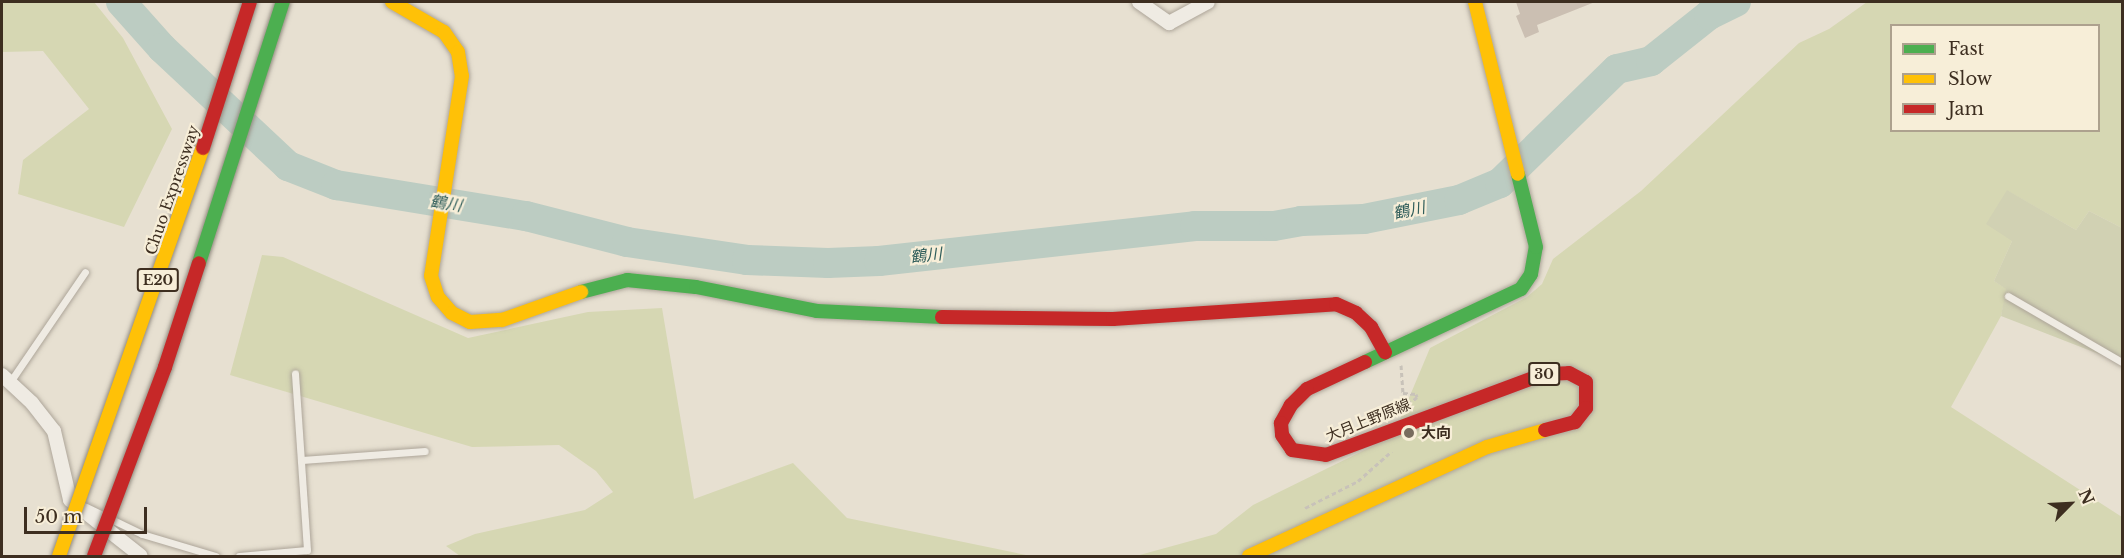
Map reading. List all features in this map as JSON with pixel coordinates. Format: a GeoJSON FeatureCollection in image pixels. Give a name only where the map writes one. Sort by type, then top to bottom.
{"type":"FeatureCollection","features":[{"type":"Feature","properties":{"kind":"main road","name":"Chuo Expressway"},"geometry":{"type":"LineString","coordinates":[[59,556],[184,207],[250,2]]}},
{"type":"Feature","properties":{"kind":"main road","name":"E20"},"geometry":{"type":"LineString","coordinates":[[94,556],[165,367],[282,2]]}},
{"type":"Feature","properties":{"kind":"main road"},"geometry":{"type":"LineString","coordinates":[[392,2],[444,32],[458,52],[462,76],[431,276],[438,297],[452,313],[470,322],[502,320],[604,284],[627,280],[696,287],[817,310],[890,316],[1113,319],[1336,304],[1356,313],[1371,327],[1385,352]]}},
{"type":"Feature","properties":{"kind":"main road","name":"大月上野原線"},"geometry":{"type":"LineString","coordinates":[[1249,556],[1487,447],[1575,422],[1586,408],[1589,394],[1586,382],[1569,373],[1544,374],[1326,455],[1308,455],[1292,450],[1282,435],[1281,423],[1291,405],[1307,389],[1521,289],[1531,274],[1536,247],[1496,72],[1475,2]]}},
{"type":"Feature","properties":{"kind":"street"},"geometry":{"type":"LineString","coordinates":[[1139,2],[1169,23],[1208,2]]}},
{"type":"Feature","properties":{"kind":"street"},"geometry":{"type":"LineString","coordinates":[[6,379],[54,431],[70,500],[141,556]]}},
{"type":"Feature","properties":{"kind":"lane"},"geometry":{"type":"LineString","coordinates":[[6,379],[85,272]]}},
{"type":"Feature","properties":{"kind":"lane"},"geometry":{"type":"LineString","coordinates":[[2008,296],[2122,362]]}},
{"type":"Feature","properties":{"kind":"lane"},"geometry":{"type":"LineString","coordinates":[[239,556],[308,550],[295,373]]}},
{"type":"Feature","properties":{"kind":"lane"},"geometry":{"type":"LineString","coordinates":[[302,460],[425,451]]}},
{"type":"Feature","properties":{"kind":"lane"},"geometry":{"type":"LineString","coordinates":[[70,500],[142,534],[216,556]]}},
{"type":"Feature","properties":{"kind":"path"},"geometry":{"type":"LineString","coordinates":[[1400,345],[1403,393],[1416,394],[1417,397]]}},
{"type":"Feature","properties":{"kind":"path"},"geometry":{"type":"LineString","coordinates":[[1295,513],[1358,481],[1400,444]]}},
{"type":"Feature","properties":{"kind":"green space"},"geometry":{"type":"Polygon","coordinates":[[[2,2],[94,2],[123,38],[172,129],[124,227],[18,194],[23,160],[89,109],[43,51],[2,52],[2,2]]]}},
{"type":"Feature","properties":{"kind":"green space"},"geometry":{"type":"Polygon","coordinates":[[[1867,2],[2122,2],[2122,228],[2089,211],[2076,230],[2008,191],[2012,241],[1994,281],[2007,289],[2001,316],[1951,407],[2122,517],[2122,556],[1136,556],[1216,534],[1253,505],[1393,436],[1430,348],[1527,297],[1542,284],[1553,259],[1641,191],[1799,43],[1829,29],[1867,2]]]}},
{"type":"Feature","properties":{"kind":"green space"},"geometry":{"type":"Polygon","coordinates":[[[2007,190],[2076,230],[2089,211],[2122,228],[2122,363],[2001,316],[2006,289],[1994,281],[2012,241],[1986,224],[2007,190]]]}},
{"type":"Feature","properties":{"kind":"green space"},"geometry":{"type":"Polygon","coordinates":[[[262,255],[283,257],[468,338],[588,312],[662,308],[694,499],[793,463],[847,518],[1031,556],[460,556],[446,546],[475,534],[585,510],[613,492],[596,471],[559,445],[472,447],[230,375],[262,255]]]}},
{"type":"Feature","properties":{"kind":"building"},"geometry":{"type":"Polygon","coordinates":[[[1516,2],[1595,2],[1537,25],[1539,32],[1525,38],[1516,16],[1520,14],[1516,2]]]}},
{"type":"Feature","properties":{"kind":"waterway","name":"鶴川"},"geometry":{"type":"LineString","coordinates":[[121,2],[162,48],[288,166],[336,185],[526,216],[627,242],[747,260],[828,263],[879,261],[1195,226],[1274,226],[1301,221],[1364,219],[1459,200],[1500,183],[1617,69],[1651,61],[1709,15],[1736,2]]}},
{"type":"Feature","properties":{"kind":"traffic: fast"},"geometry":{"type":"LineString","coordinates":[[199,263],[283,2]]}},
{"type":"Feature","properties":{"kind":"traffic: fast"},"geometry":{"type":"LineString","coordinates":[[1365,362],[1521,289],[1531,274],[1536,247],[1518,174]]}},
{"type":"Feature","properties":{"kind":"traffic: fast"},"geometry":{"type":"LineString","coordinates":[[581,292],[627,280],[696,287],[817,311],[942,317]]}},
{"type":"Feature","properties":{"kind":"traffic: slow"},"geometry":{"type":"LineString","coordinates":[[392,2],[444,32],[458,52],[462,76],[431,276],[438,297],[452,313],[470,322],[502,320],[581,292]]}},
{"type":"Feature","properties":{"kind":"traffic: slow"},"geometry":{"type":"LineString","coordinates":[[1475,2],[1518,174]]}},
{"type":"Feature","properties":{"kind":"traffic: slow"},"geometry":{"type":"LineString","coordinates":[[59,556],[203,148]]}},
{"type":"Feature","properties":{"kind":"traffic: slow"},"geometry":{"type":"LineString","coordinates":[[1249,556],[1487,447],[1545,430]]}},
{"type":"Feature","properties":{"kind":"traffic: jam"},"geometry":{"type":"LineString","coordinates":[[203,148],[250,2]]}},
{"type":"Feature","properties":{"kind":"traffic: jam"},"geometry":{"type":"LineString","coordinates":[[94,556],[165,367],[199,263]]}},
{"type":"Feature","properties":{"kind":"traffic: jam"},"geometry":{"type":"LineString","coordinates":[[942,317],[1113,319],[1336,304],[1356,313],[1371,327],[1385,352]]}},
{"type":"Feature","properties":{"kind":"traffic: jam"},"geometry":{"type":"LineString","coordinates":[[1365,362],[1307,389],[1291,405],[1281,423],[1282,435],[1292,450],[1326,455],[1544,374],[1569,373],[1586,382],[1586,408],[1575,422],[1545,430]]}},
{"type":"Feature","properties":{"kind":"place","name":"大向"},"geometry":{"type":"Point","coordinates":[1409,433]}}]}
